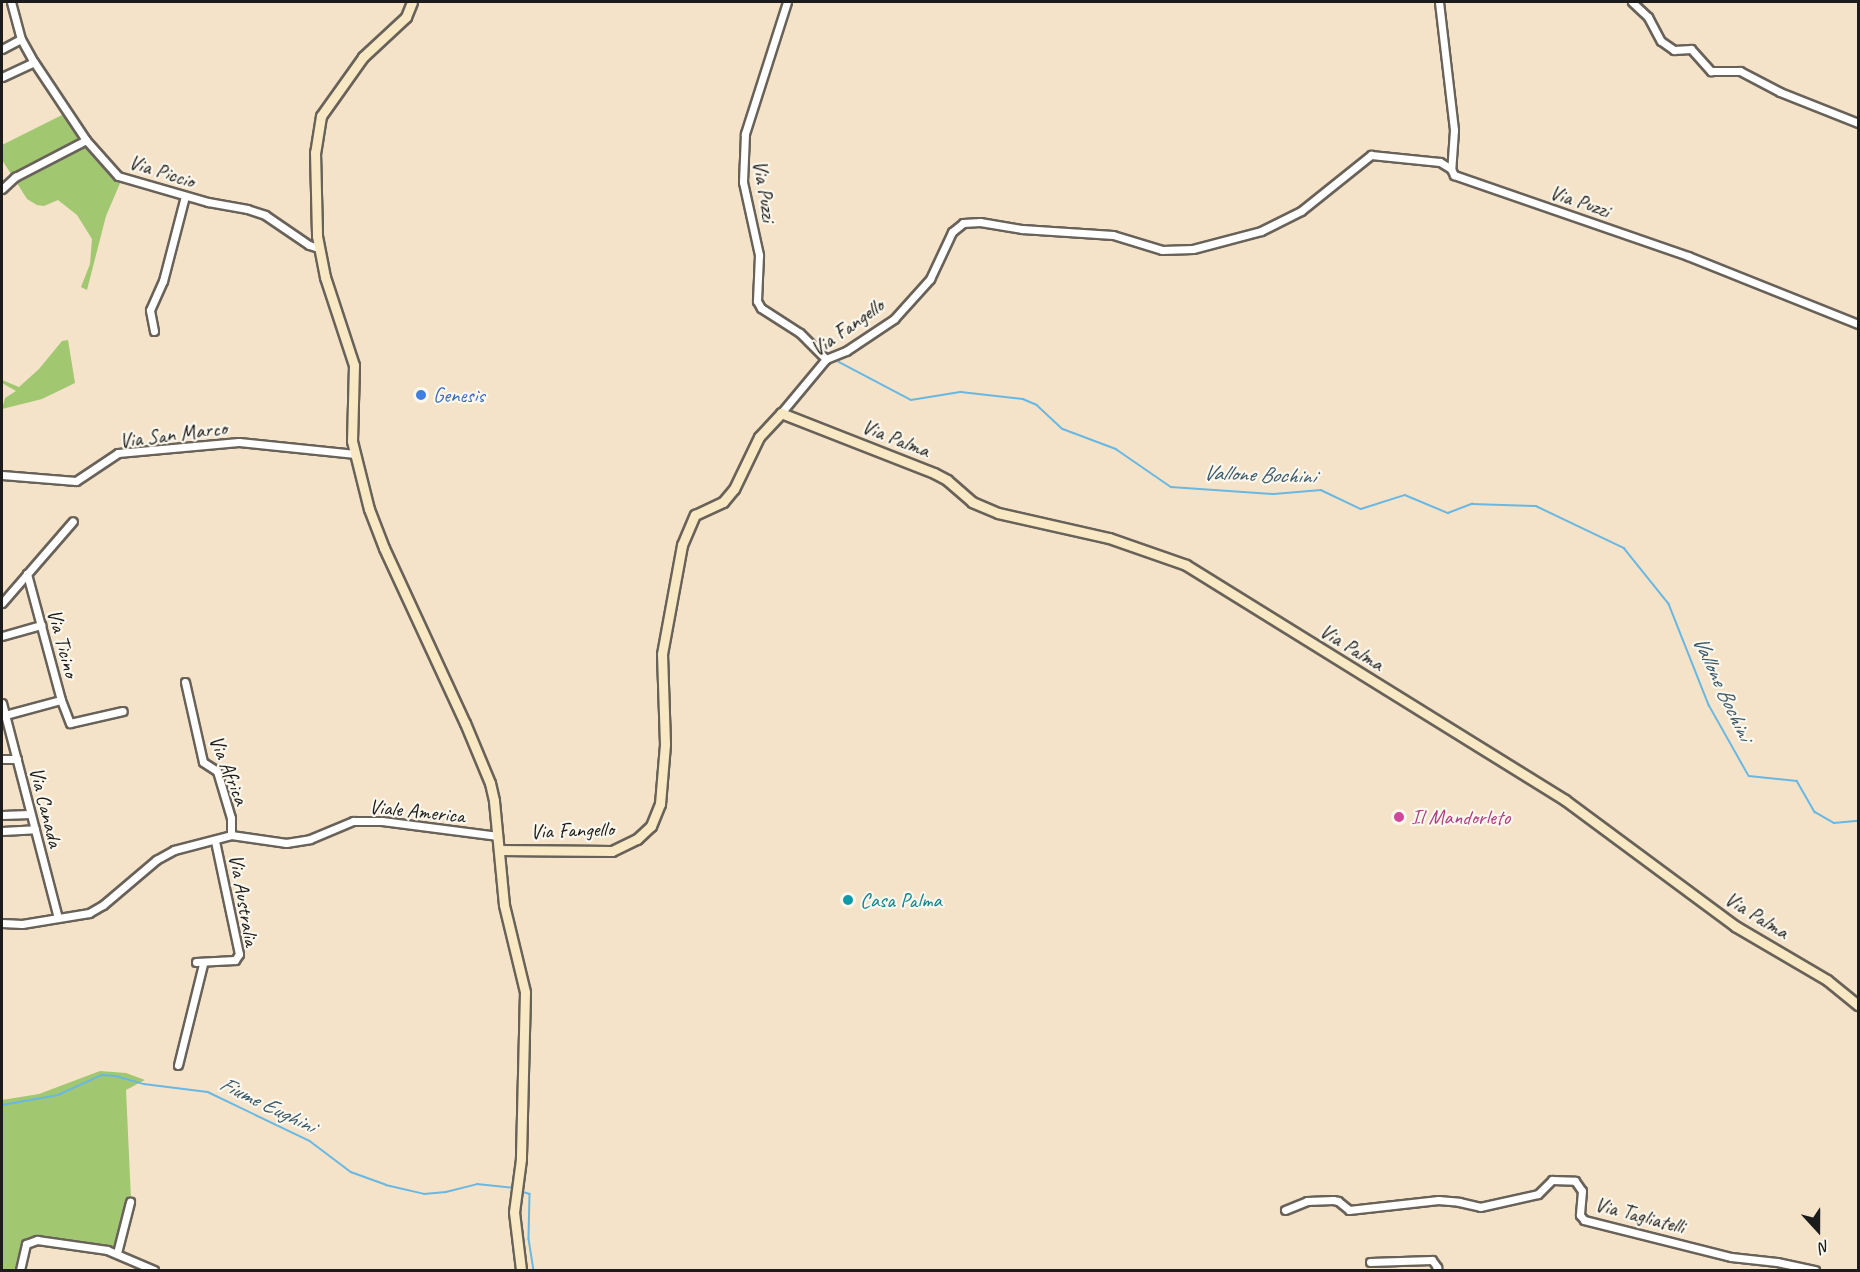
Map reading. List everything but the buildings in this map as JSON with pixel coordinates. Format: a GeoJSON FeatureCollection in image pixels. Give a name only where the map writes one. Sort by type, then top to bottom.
{"type":"FeatureCollection","features":[{"type":"Feature","properties":{"kind":"street","name":"Via Piccio"},"geometry":{"type":"LineString","coordinates":[[11,2],[21,39],[34,62],[86,140],[118,176],[155,185],[185,196],[265,215],[309,245],[318,248]]}},
{"type":"Feature","properties":{"kind":"street"},"geometry":{"type":"LineString","coordinates":[[412,2],[406,17],[363,57],[346,77],[318,123],[315,152],[318,248],[354,366],[352,433],[369,509],[384,548],[465,723],[490,783],[498,836],[504,905],[525,992],[525,1072],[515,1234],[521,1270]]}},
{"type":"Feature","properties":{"kind":"street","name":"Via Puzzi"},"geometry":{"type":"LineString","coordinates":[[787,2],[745,134],[743,182],[759,255],[756,300],[761,308],[801,333],[826,359]]}},
{"type":"Feature","properties":{"kind":"street"},"geometry":{"type":"LineString","coordinates":[[1439,2],[1454,130],[1451,169]]}},
{"type":"Feature","properties":{"kind":"street"},"geometry":{"type":"LineString","coordinates":[[1632,2],[1648,17],[1661,41],[1674,50],[1690,49],[1711,71],[1740,71],[1780,92],[1858,123]]}},
{"type":"Feature","properties":{"kind":"street"},"geometry":{"type":"LineString","coordinates":[[2,49],[21,39]]}},
{"type":"Feature","properties":{"kind":"street"},"geometry":{"type":"LineString","coordinates":[[2,77],[34,62]]}},
{"type":"Feature","properties":{"kind":"street"},"geometry":{"type":"LineString","coordinates":[[2,189],[15,177],[86,140]]}},
{"type":"Feature","properties":{"kind":"street","name":"Via Fangello"},"geometry":{"type":"LineString","coordinates":[[499,850],[612,850],[637,839],[651,826],[660,804],[664,754],[662,654],[682,544],[695,515],[723,502],[734,489],[759,437],[826,359],[846,351],[894,318],[930,279],[952,232],[963,223],[980,222],[1022,228],[1113,235],[1162,250],[1193,249],[1261,231],[1301,211],[1331,190],[1371,155],[1440,162],[1451,169]]}},
{"type":"Feature","properties":{"kind":"street","name":"Via Puzzi"},"geometry":{"type":"LineString","coordinates":[[1451,169],[1462,178],[1688,256],[1858,324]]}},
{"type":"Feature","properties":{"kind":"street"},"geometry":{"type":"LineString","coordinates":[[154,332],[150,310],[163,281],[185,196]]}},
{"type":"Feature","properties":{"kind":"street","name":"Via Palma"},"geometry":{"type":"LineString","coordinates":[[781,413],[934,473],[947,480],[972,502],[998,513],[1109,538],[1186,565],[1565,800],[1735,926],[1827,980],[1858,1005]]}},
{"type":"Feature","properties":{"kind":"street","name":"Via San Marco"},"geometry":{"type":"LineString","coordinates":[[2,476],[76,481],[118,453],[239,442],[355,454]]}},
{"type":"Feature","properties":{"kind":"street"},"geometry":{"type":"LineString","coordinates":[[2,603],[73,521]]}},
{"type":"Feature","properties":{"kind":"street","name":"Via Ticino"},"geometry":{"type":"LineString","coordinates":[[5,715],[61,700],[27,574]]}},
{"type":"Feature","properties":{"kind":"street"},"geometry":{"type":"LineString","coordinates":[[2,636],[41,625]]}},
{"type":"Feature","properties":{"kind":"street","name":"Via Africa"},"geometry":{"type":"LineString","coordinates":[[185,682],[203,762],[217,771],[231,818],[231,835]]}},
{"type":"Feature","properties":{"kind":"street"},"geometry":{"type":"LineString","coordinates":[[61,700],[70,723],[123,711]]}},
{"type":"Feature","properties":{"kind":"street","name":"Via Canada"},"geometry":{"type":"LineString","coordinates":[[2,703],[5,731],[17,759],[58,918]]}},
{"type":"Feature","properties":{"kind":"street"},"geometry":{"type":"LineString","coordinates":[[2,759],[17,759]]}},
{"type":"Feature","properties":{"kind":"street"},"geometry":{"type":"LineString","coordinates":[[2,815],[30,814]]}},
{"type":"Feature","properties":{"kind":"street","name":"Viale America"},"geometry":{"type":"LineString","coordinates":[[2,923],[22,924],[97,910],[149,866],[174,850],[231,835],[286,843],[310,839],[353,821],[382,821],[498,836]]}},
{"type":"Feature","properties":{"kind":"street"},"geometry":{"type":"LineString","coordinates":[[2,831],[34,829]]}},
{"type":"Feature","properties":{"kind":"street","name":"Via Australia"},"geometry":{"type":"LineString","coordinates":[[178,1065],[200,963],[235,960],[239,954],[215,841]]}},
{"type":"Feature","properties":{"kind":"street","name":"Via Tagliatelli"},"geometry":{"type":"LineString","coordinates":[[1285,1210],[1307,1201],[1333,1200],[1338,1201],[1349,1210],[1438,1200],[1480,1207],[1538,1194],[1552,1180],[1575,1181],[1582,1191],[1580,1215],[1584,1220],[1731,1257],[1777,1262],[1815,1270]]}},
{"type":"Feature","properties":{"kind":"street"},"geometry":{"type":"LineString","coordinates":[[117,1253],[130,1202]]}},
{"type":"Feature","properties":{"kind":"street"},"geometry":{"type":"LineString","coordinates":[[20,1270],[23,1250],[32,1240],[117,1253],[154,1270]]}},
{"type":"Feature","properties":{"kind":"street"},"geometry":{"type":"LineString","coordinates":[[1370,1263],[1432,1260],[1435,1262],[1436,1270]]}},
{"type":"Feature","properties":{"kind":"green space"},"geometry":{"type":"Polygon","coordinates":[[[64,114],[81,138],[79,142],[13,177],[2,160],[2,145],[64,114]]]}},
{"type":"Feature","properties":{"kind":"green space"},"geometry":{"type":"Polygon","coordinates":[[[84,144],[90,147],[87,150],[90,153],[93,151],[108,171],[121,181],[106,216],[87,290],[81,287],[90,264],[92,239],[77,215],[58,200],[44,206],[37,205],[27,199],[15,180],[84,144]]]}},
{"type":"Feature","properties":{"kind":"green space"},"geometry":{"type":"Polygon","coordinates":[[[68,340],[75,383],[42,399],[2,409],[5,398],[16,391],[2,383],[2,380],[19,387],[39,369],[62,341],[68,340]]]}},
{"type":"Feature","properties":{"kind":"green space"},"geometry":{"type":"Polygon","coordinates":[[[100,1071],[126,1073],[145,1080],[126,1090],[131,1199],[116,1246],[113,1249],[28,1240],[18,1270],[2,1270],[2,1100],[39,1094],[100,1071]]]}},
{"type":"Feature","properties":{"kind":"waterway","name":"Vallone Bochini"},"geometry":{"type":"LineString","coordinates":[[839,362],[911,400],[961,392],[1023,399],[1037,405],[1063,429],[1116,449],[1171,487],[1274,494],[1321,490],[1361,509],[1405,495],[1448,513],[1472,504],[1536,506],[1624,548],[1669,604],[1709,705],[1749,776],[1797,781],[1815,812],[1834,823],[1858,821]]}},
{"type":"Feature","properties":{"kind":"waterway","name":"Fiume Eughini"},"geometry":{"type":"LineString","coordinates":[[2,1105],[58,1095],[102,1075],[116,1076],[144,1084],[208,1092],[310,1141],[351,1172],[386,1185],[424,1194],[446,1192],[477,1184],[513,1188]]}},
{"type":"Feature","properties":{"kind":"waterway"},"geometry":{"type":"LineString","coordinates":[[520,1191],[530,1194],[529,1239],[534,1270]]}},
{"type":"Feature","properties":{"kind":"place","name":"Genesis"},"geometry":{"type":"Point","coordinates":[421,395]}},
{"type":"Feature","properties":{"kind":"place","name":"Il Mandorleto"},"geometry":{"type":"Point","coordinates":[1399,817]}},
{"type":"Feature","properties":{"kind":"place","name":"Casa Palma"},"geometry":{"type":"Point","coordinates":[848,900]}}]}
